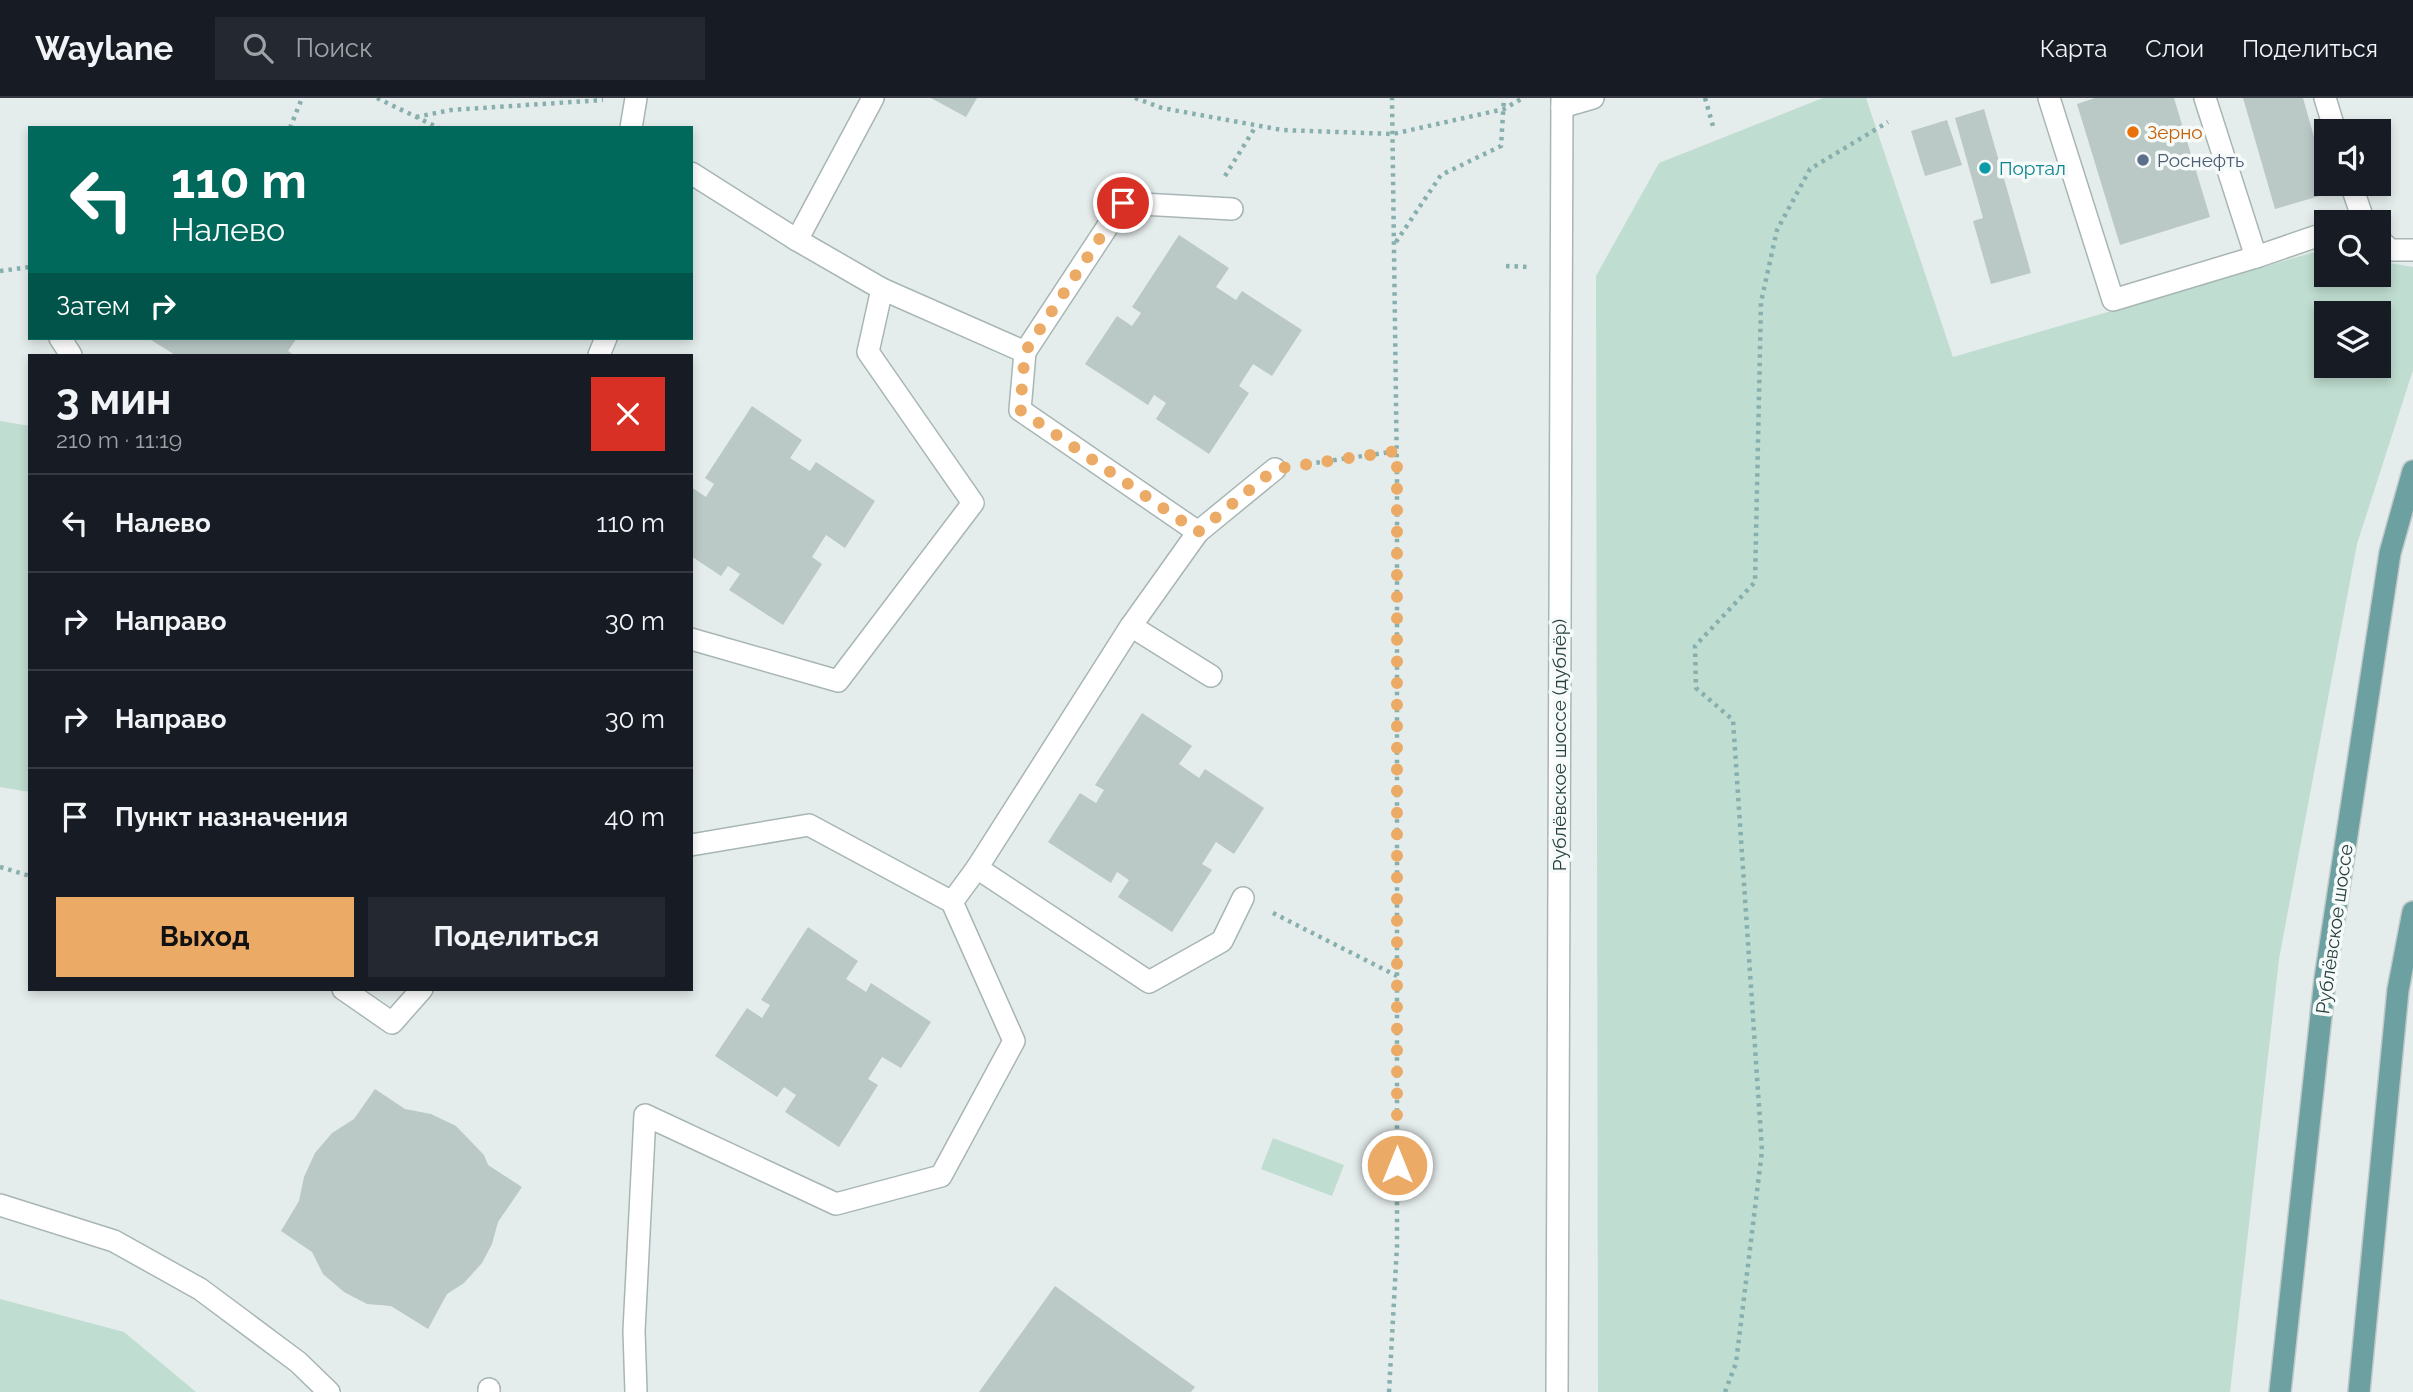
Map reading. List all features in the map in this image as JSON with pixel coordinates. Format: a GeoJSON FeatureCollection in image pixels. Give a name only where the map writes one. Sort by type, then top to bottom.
{"type":"FeatureCollection","features":[{"type":"Feature","properties":{"kind":"main road","name":"Рублёвское шоссе"},"geometry":{"type":"LineString","coordinates":[[2280,1392],[2325,979],[2390,553],[2413,471]]}},
{"type":"Feature","properties":{"kind":"main road"},"geometry":{"type":"LineString","coordinates":[[2359,1392],[2398,990],[2413,912]]}},
{"type":"Feature","properties":{"kind":"street"},"geometry":{"type":"LineString","coordinates":[[631,126],[636,98]]}},
{"type":"Feature","properties":{"kind":"street"},"geometry":{"type":"LineString","coordinates":[[1562,102],[1593,98]]}},
{"type":"Feature","properties":{"kind":"street"},"geometry":{"type":"LineString","coordinates":[[2049,98],[2113,300],[2314,237]]}},
{"type":"Feature","properties":{"kind":"street"},"geometry":{"type":"LineString","coordinates":[[2205,98],[2256,257]]}},
{"type":"Feature","properties":{"kind":"street"},"geometry":{"type":"LineString","coordinates":[[2325,98],[2331,119]]}},
{"type":"Feature","properties":{"kind":"street"},"geometry":{"type":"LineString","coordinates":[[797,240],[866,100]]}},
{"type":"Feature","properties":{"kind":"street","name":"Рублёвское шоссе (дублёр)"},"geometry":{"type":"LineString","coordinates":[[1557,1392],[1562,102]]}},
{"type":"Feature","properties":{"kind":"street"},"geometry":{"type":"LineString","coordinates":[[693,174],[797,240],[882,289],[1025,352]]}},
{"type":"Feature","properties":{"kind":"street"},"geometry":{"type":"LineString","coordinates":[[1198,532],[1020,410],[1025,352],[1123,203],[1232,209]]}},
{"type":"Feature","properties":{"kind":"street"},"geometry":{"type":"LineString","coordinates":[[2391,250],[2413,250]]}},
{"type":"Feature","properties":{"kind":"street"},"geometry":{"type":"LineString","coordinates":[[693,640],[838,681],[973,503],[868,352],[882,289]]}},
{"type":"Feature","properties":{"kind":"street"},"geometry":{"type":"LineString","coordinates":[[952,902],[977,868],[1131,626],[1198,532],[1275,469]]}},
{"type":"Feature","properties":{"kind":"street"},"geometry":{"type":"LineString","coordinates":[[1131,626],[1211,676]]}},
{"type":"Feature","properties":{"kind":"street"},"geometry":{"type":"LineString","coordinates":[[636,1392],[634,1331],[645,1115],[836,1204],[941,1176],[1014,1041],[952,902],[810,825],[693,845]]}},
{"type":"Feature","properties":{"kind":"street"},"geometry":{"type":"LineString","coordinates":[[977,868],[1149,982],[1222,941],[1243,898]]}},
{"type":"Feature","properties":{"kind":"street"},"geometry":{"type":"LineString","coordinates":[[346,991],[392,1023],[420,991]]}},
{"type":"Feature","properties":{"kind":"street"},"geometry":{"type":"LineString","coordinates":[[0,1205],[114,1241],[200,1289],[298,1362],[329,1392]]}},
{"type":"Feature","properties":{"kind":"path"},"geometry":{"type":"LineString","coordinates":[[291,126],[302,98]]}},
{"type":"Feature","properties":{"kind":"path"},"geometry":{"type":"LineString","coordinates":[[377,98],[435,126]]}},
{"type":"Feature","properties":{"kind":"path"},"geometry":{"type":"LineString","coordinates":[[416,117],[452,110],[636,98]]}},
{"type":"Feature","properties":{"kind":"path"},"geometry":{"type":"LineString","coordinates":[[1135,98],[1162,108],[1282,130],[1393,134],[1504,109],[1523,98]]}},
{"type":"Feature","properties":{"kind":"path"},"geometry":{"type":"LineString","coordinates":[[1389,1392],[1397,1246],[1397,451],[1392,98]]}},
{"type":"Feature","properties":{"kind":"path"},"geometry":{"type":"LineString","coordinates":[[1395,244],[1441,175],[1501,146],[1504,98]]}},
{"type":"Feature","properties":{"kind":"path"},"geometry":{"type":"LineString","coordinates":[[1706,98],[1713,126]]}},
{"type":"Feature","properties":{"kind":"path"},"geometry":{"type":"LineString","coordinates":[[1725,1392],[1736,1363],[1762,1151],[1733,720],[1696,688],[1695,646],[1755,582],[1761,302],[1777,230],[1810,169],[1888,122]]}},
{"type":"Feature","properties":{"kind":"path"},"geometry":{"type":"LineString","coordinates":[[1208,208],[1256,126]]}},
{"type":"Feature","properties":{"kind":"path"},"geometry":{"type":"LineString","coordinates":[[0,271],[28,267]]}},
{"type":"Feature","properties":{"kind":"path"},"geometry":{"type":"LineString","coordinates":[[1275,469],[1397,451]]}},
{"type":"Feature","properties":{"kind":"path"},"geometry":{"type":"LineString","coordinates":[[0,867],[28,875]]}},
{"type":"Feature","properties":{"kind":"path"},"geometry":{"type":"LineString","coordinates":[[1243,898],[1397,976]]}},
{"type":"Feature","properties":{"kind":"green space"},"geometry":{"type":"Polygon","coordinates":[[[1823,98],[1866,98],[1953,357],[2314,252],[2314,287],[2391,287],[2391,263],[2413,267],[2413,370],[2357,544],[2279,959],[2230,1392],[1598,1392],[1596,276],[1659,163],[1823,98]]]}},
{"type":"Feature","properties":{"kind":"green space"},"geometry":{"type":"Polygon","coordinates":[[[0,421],[28,426],[28,792],[0,787],[0,421]]]}},
{"type":"Feature","properties":{"kind":"green space"},"geometry":{"type":"Polygon","coordinates":[[[1273,1138],[1344,1165],[1332,1196],[1261,1169],[1273,1138]]]}},
{"type":"Feature","properties":{"kind":"green space"},"geometry":{"type":"Polygon","coordinates":[[[0,1299],[124,1332],[196,1392],[0,1392],[0,1299]]]}},
{"type":"Feature","properties":{"kind":"building"},"geometry":{"type":"Polygon","coordinates":[[[931,98],[977,98],[966,117],[931,98]]]}},
{"type":"Feature","properties":{"kind":"building","name":"Роснефть"},"geometry":{"type":"Polygon","coordinates":[[[2095,98],[2174,98],[2210,217],[2120,245],[2077,104],[2095,98]]]}},
{"type":"Feature","properties":{"kind":"building"},"geometry":{"type":"Polygon","coordinates":[[[2243,98],[2303,98],[2314,137],[2314,196],[2320,196],[2275,209],[2243,98]]]}},
{"type":"Feature","properties":{"kind":"building","name":"Портал"},"geometry":{"type":"Polygon","coordinates":[[[1984,109],[2031,273],[1991,284],[1973,221],[1983,218],[1955,118],[1984,109]]]}},
{"type":"Feature","properties":{"kind":"building"},"geometry":{"type":"Polygon","coordinates":[[[1947,120],[1962,165],[1925,176],[1911,131],[1947,120]]]}},
{"type":"Feature","properties":{"kind":"building"},"geometry":{"type":"Polygon","coordinates":[[[1179,235],[1229,268],[1216,287],[1236,300],[1242,291],[1302,330],[1272,376],[1253,364],[1239,386],[1249,393],[1209,454],[1156,419],[1166,403],[1154,395],[1148,405],[1085,364],[1117,316],[1132,326],[1141,313],[1132,307],[1179,235]]]}},
{"type":"Feature","properties":{"kind":"building"},"geometry":{"type":"Polygon","coordinates":[[[151,340],[296,340],[288,351],[292,354],[173,354],[151,340]]]}},
{"type":"Feature","properties":{"kind":"building"},"geometry":{"type":"Polygon","coordinates":[[[752,406],[802,440],[790,458],[810,471],[816,462],[875,501],[845,548],[826,535],[812,557],[822,564],[783,625],[729,590],[740,574],[728,566],[721,576],[693,557],[693,488],[706,497],[714,484],[705,478],[752,406]]]}},
{"type":"Feature","properties":{"kind":"building"},"geometry":{"type":"Polygon","coordinates":[[[1142,713],[1192,746],[1179,764],[1199,778],[1205,769],[1264,808],[1234,854],[1216,842],[1202,864],[1212,870],[1172,932],[1118,897],[1129,880],[1117,872],[1111,883],[1048,842],[1080,793],[1096,803],[1104,790],[1095,785],[1142,713]]]}},
{"type":"Feature","properties":{"kind":"building"},"geometry":{"type":"Polygon","coordinates":[[[808,927],[858,961],[846,979],[866,992],[871,983],[931,1022],[901,1068],[882,1057],[868,1079],[878,1085],[839,1147],[785,1112],[796,1095],[784,1087],[777,1097],[715,1056],[747,1008],[762,1018],[770,1005],[761,1000],[808,927]]]}},
{"type":"Feature","properties":{"kind":"building"},"geometry":{"type":"Polygon","coordinates":[[[375,1089],[405,1109],[431,1114],[456,1126],[484,1155],[488,1165],[522,1187],[498,1222],[492,1244],[482,1263],[464,1283],[447,1294],[428,1329],[391,1306],[367,1304],[344,1292],[323,1274],[312,1252],[281,1231],[299,1201],[304,1177],[315,1153],[332,1133],[354,1119],[375,1089]]]}},
{"type":"Feature","properties":{"kind":"building"},"geometry":{"type":"Polygon","coordinates":[[[1055,1286],[1195,1387],[1191,1392],[979,1392],[1055,1286]]]}},
{"type":"Feature","properties":{"kind":"place","name":"Зерно"},"geometry":{"type":"Point","coordinates":[2133,132]}},
{"type":"Feature","properties":{"kind":"place","name":"Роснефть"},"geometry":{"type":"Point","coordinates":[2143,160]}},
{"type":"Feature","properties":{"kind":"place","name":"Портал"},"geometry":{"type":"Point","coordinates":[1985,168]}},
{"type":"Feature","properties":{"kind":"route"},"geometry":{"type":"LineString","coordinates":[[1123,203],[1025,352],[1020,410],[1198,532],[1275,469],[1397,451],[1397,1165]]}}]}
